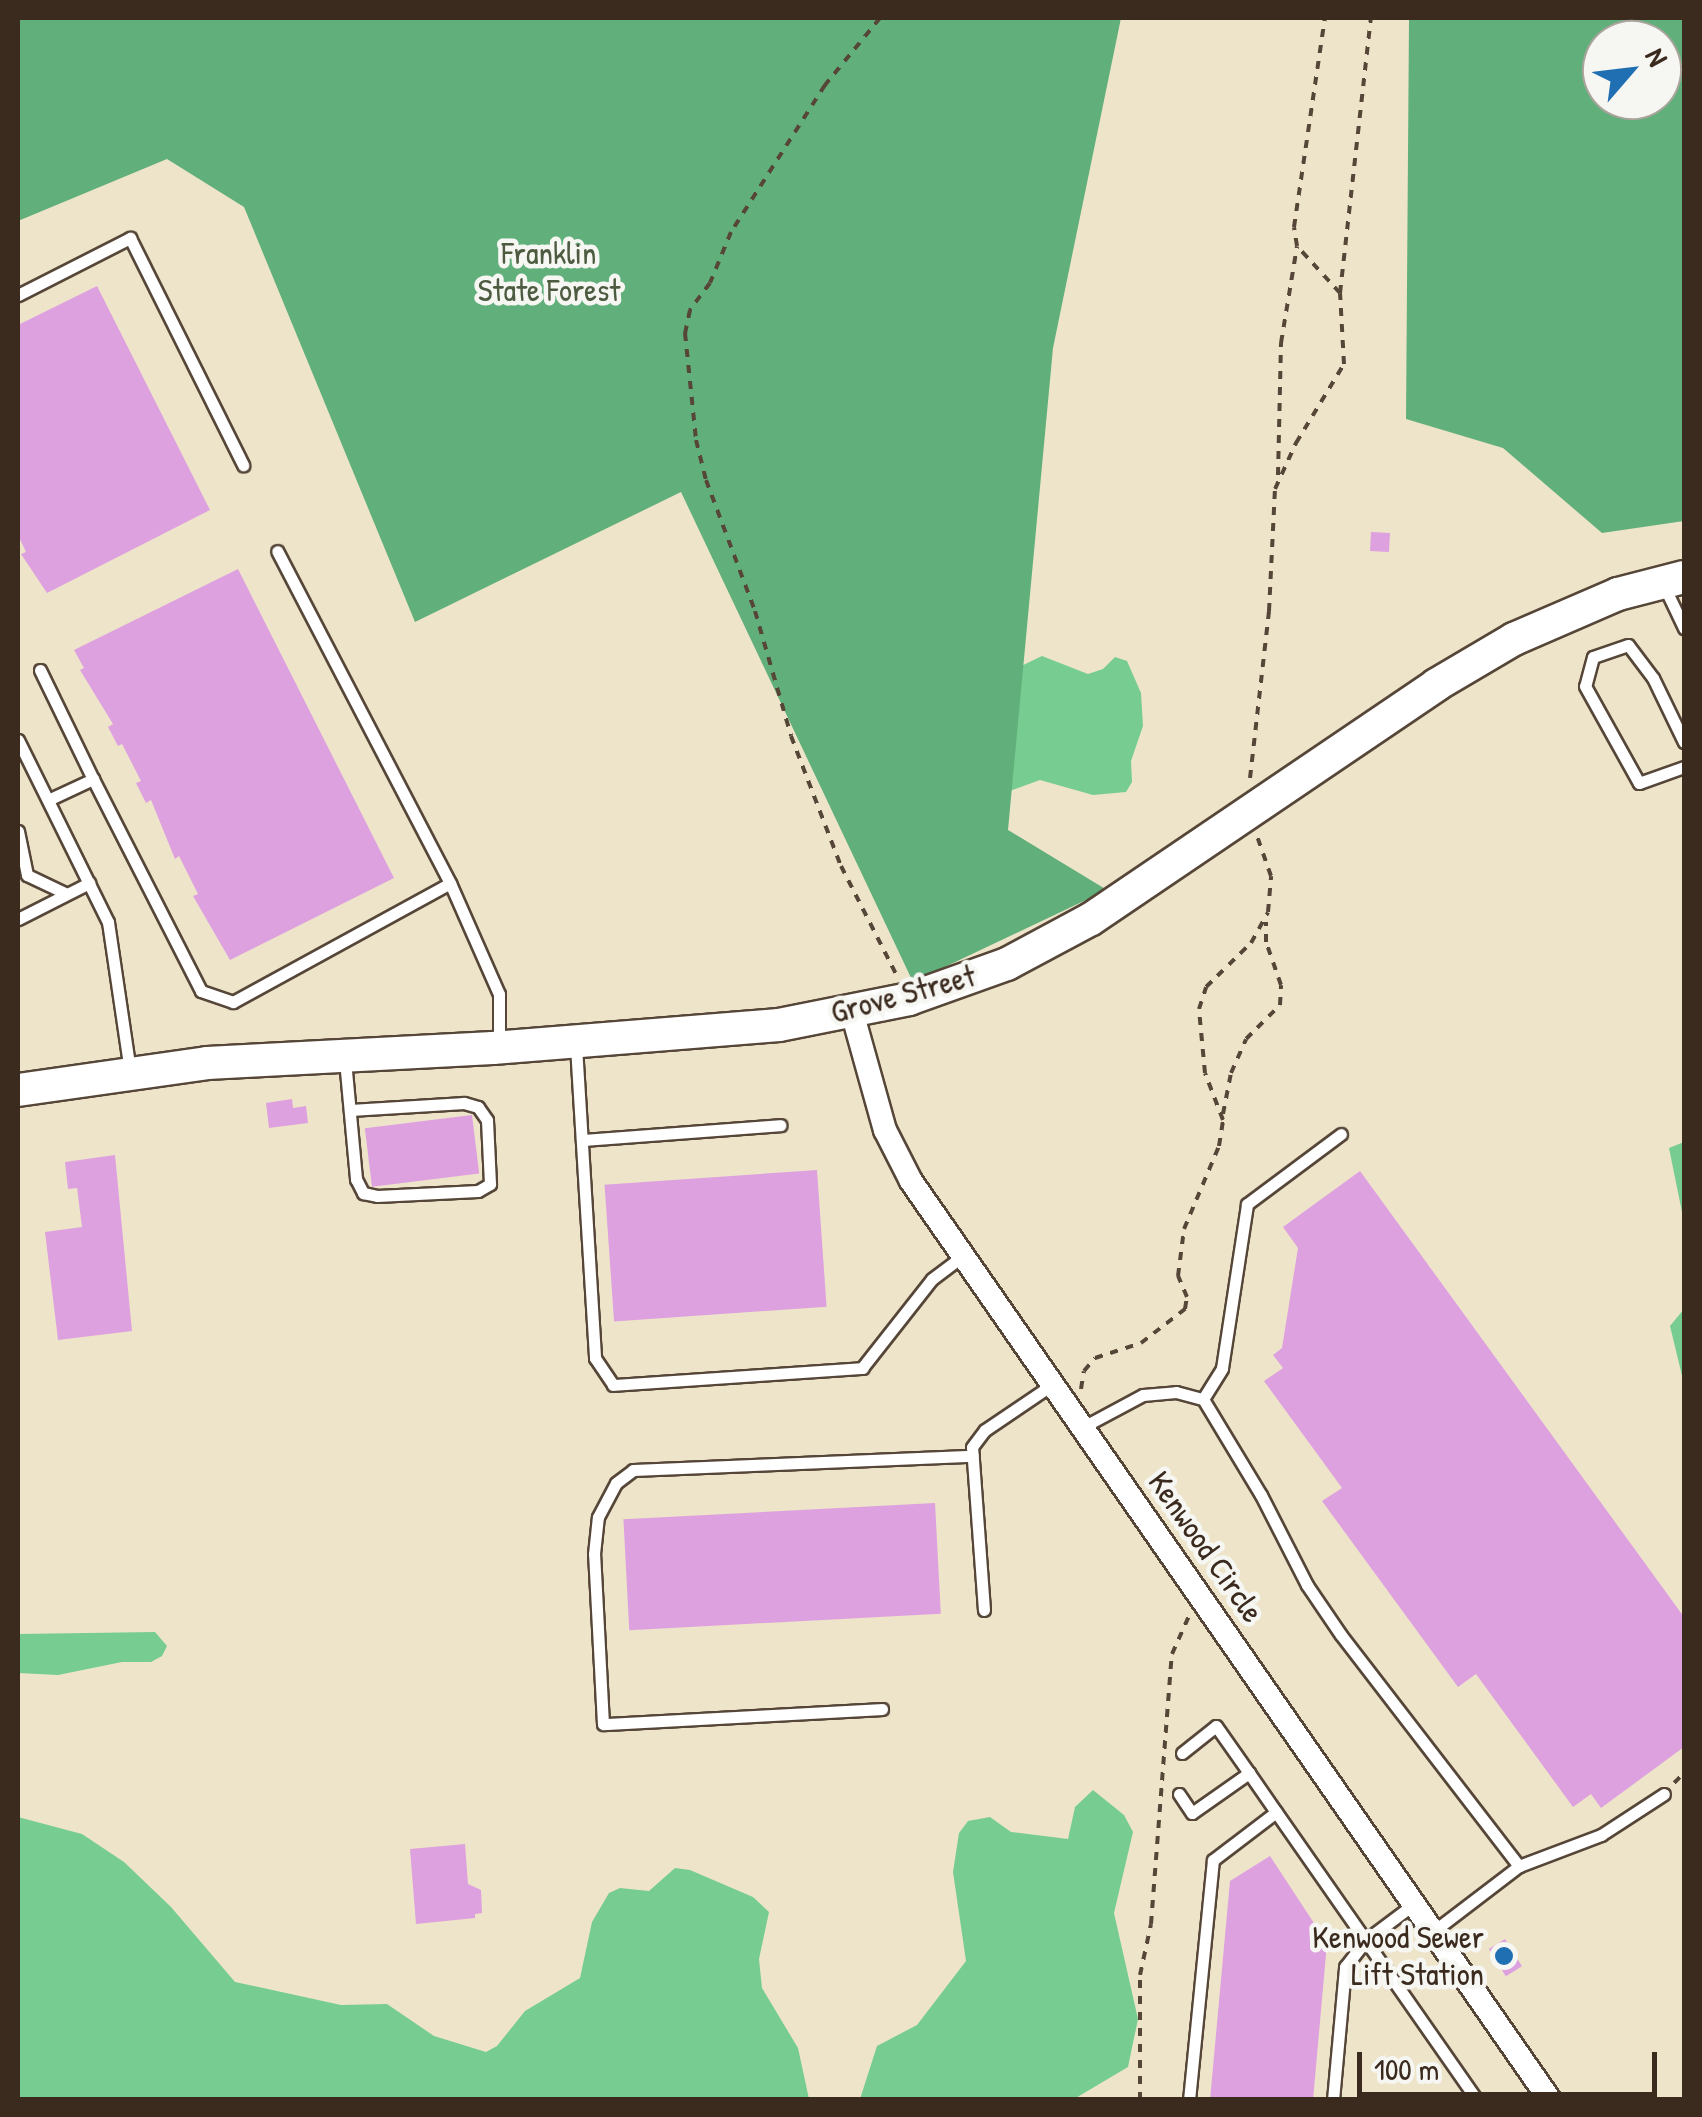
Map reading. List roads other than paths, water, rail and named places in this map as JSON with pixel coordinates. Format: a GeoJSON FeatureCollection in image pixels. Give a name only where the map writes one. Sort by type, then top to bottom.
{"type":"FeatureCollection","features":[{"type":"Feature","properties":{"kind":"main road","name":"Grove Street"},"geometry":{"type":"LineString","coordinates":[[18,1090],[130,1071],[780,1026],[909,999],[1007,964],[1058,938],[1482,658],[1573,611],[1674,579]]}},
{"type":"Feature","properties":{"kind":"street","name":"Kenwood Circle"},"geometry":{"type":"LineString","coordinates":[[852,1012],[885,1130],[911,1180],[1550,2100]]}},
{"type":"Feature","properties":{"kind":"lane"},"geometry":{"type":"LineString","coordinates":[[18,295],[130,238],[243,465]]}},
{"type":"Feature","properties":{"kind":"lane"},"geometry":{"type":"LineString","coordinates":[[277,551],[450,882],[499,994],[499,1048]]}},
{"type":"Feature","properties":{"kind":"lane"},"geometry":{"type":"LineString","coordinates":[[1674,579],[1684,628]]}},
{"type":"Feature","properties":{"kind":"lane"},"geometry":{"type":"LineString","coordinates":[[1684,742],[1653,678],[1628,645],[1593,656],[1585,686],[1639,783],[1684,767]]}},
{"type":"Feature","properties":{"kind":"lane"},"geometry":{"type":"LineString","coordinates":[[40,670],[202,991],[233,1002],[450,882]]}},
{"type":"Feature","properties":{"kind":"lane"},"geometry":{"type":"LineString","coordinates":[[18,740],[108,922],[130,1071]]}},
{"type":"Feature","properties":{"kind":"lane"},"geometry":{"type":"LineString","coordinates":[[48,800],[93,779]]}},
{"type":"Feature","properties":{"kind":"lane"},"geometry":{"type":"LineString","coordinates":[[18,832],[27,874],[67,894]]}},
{"type":"Feature","properties":{"kind":"lane"},"geometry":{"type":"LineString","coordinates":[[18,919],[89,883]]}},
{"type":"Feature","properties":{"kind":"lane"},"geometry":{"type":"LineString","coordinates":[[576,1042],[594,1358],[613,1385],[862,1368],[932,1278],[964,1255]]}},
{"type":"Feature","properties":{"kind":"lane"},"geometry":{"type":"LineString","coordinates":[[345,1056],[356,1179],[363,1192],[377,1196],[478,1191],[490,1184],[487,1120],[478,1107],[464,1103],[350,1110]]}},
{"type":"Feature","properties":{"kind":"lane"},"geometry":{"type":"LineString","coordinates":[[582,1140],[780,1126]]}},
{"type":"Feature","properties":{"kind":"lane"},"geometry":{"type":"LineString","coordinates":[[1203,1399],[1222,1368],[1248,1204],[1341,1134]]}},
{"type":"Feature","properties":{"kind":"lane"},"geometry":{"type":"LineString","coordinates":[[984,1610],[973,1456],[976,1438],[1052,1384]]}},
{"type":"Feature","properties":{"kind":"lane"},"geometry":{"type":"LineString","coordinates":[[1080,1422],[1143,1395],[1176,1392],[1203,1399],[1332,1623],[1519,1866]]}},
{"type":"Feature","properties":{"kind":"lane"},"geometry":{"type":"LineString","coordinates":[[882,1709],[603,1724],[594,1554],[598,1517],[616,1482],[634,1470],[973,1456]]}},
{"type":"Feature","properties":{"kind":"lane"},"geometry":{"type":"LineString","coordinates":[[1182,1753],[1216,1726],[1476,2100]]}},
{"type":"Feature","properties":{"kind":"lane"},"geometry":{"type":"LineString","coordinates":[[1179,1794],[1192,1814],[1249,1773]]}},
{"type":"Feature","properties":{"kind":"lane"},"geometry":{"type":"LineString","coordinates":[[1434,1931],[1519,1866],[1601,1835],[1664,1794]]}},
{"type":"Feature","properties":{"kind":"lane"},"geometry":{"type":"LineString","coordinates":[[1190,2100],[1213,1860],[1276,1812]]}},
{"type":"Feature","properties":{"kind":"lane"},"geometry":{"type":"LineString","coordinates":[[1334,2100],[1345,1967],[1366,1940],[1414,1904]]}},
{"type":"Feature","properties":{"kind":"place","name":"Kenwood Sewer Lift Station"},"geometry":{"type":"Point","coordinates":[1504,1956]}},
{"type":"Feature","properties":{"kind":"park label","name":"Franklin State Forest"},"geometry":{"type":"Point","coordinates":[549,272]}}]}
